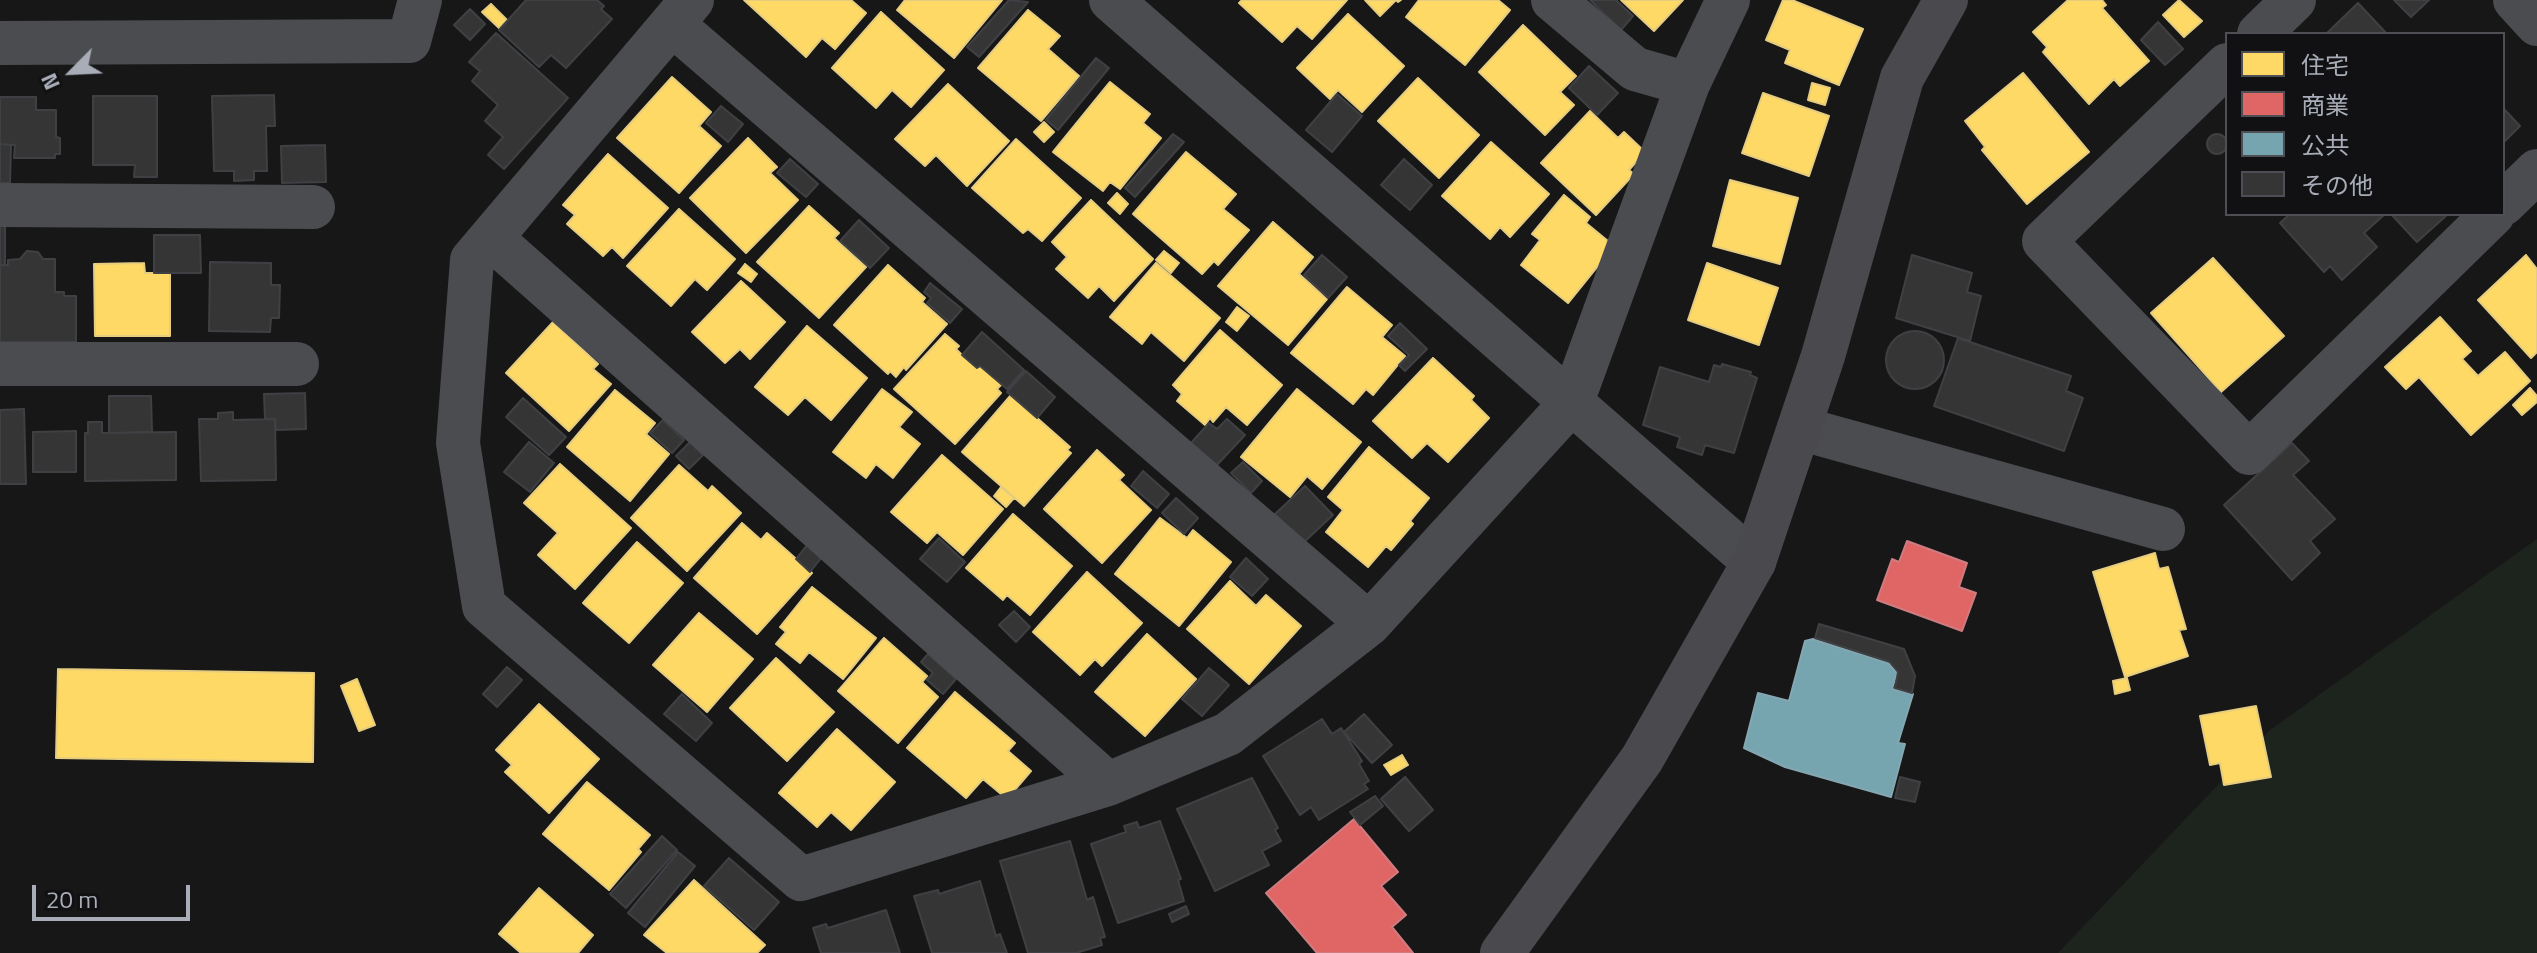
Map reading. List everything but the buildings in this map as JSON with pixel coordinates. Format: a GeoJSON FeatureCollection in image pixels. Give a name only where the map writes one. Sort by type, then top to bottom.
{"type":"FeatureCollection","features":[{"type":"Feature","properties":{"kind":"street"},"geometry":{"type":"LineString","coordinates":[[0,43],[409,41],[420,0]]}},
{"type":"Feature","properties":{"kind":"street"},"geometry":{"type":"LineString","coordinates":[[1111,0],[1754,562]]}},
{"type":"Feature","properties":{"kind":"street"},"geometry":{"type":"LineString","coordinates":[[1553,0],[1635,69],[1688,84]]}},
{"type":"Feature","properties":{"kind":"street"},"geometry":{"type":"LineString","coordinates":[[1369,624],[682,12],[472,260],[458,443],[484,606],[801,879],[1108,784],[1228,734],[1369,624],[1572,402],[1688,84],[1728,0]]}},
{"type":"Feature","properties":{"kind":"street"},"geometry":{"type":"LineString","coordinates":[[1502,953],[1642,759],[1754,562],[1823,356],[1902,78],[1946,0]]}},
{"type":"Feature","properties":{"kind":"street"},"geometry":{"type":"LineString","coordinates":[[2261,32],[2294,0]]}},
{"type":"Feature","properties":{"kind":"street"},"geometry":{"type":"LineString","coordinates":[[2515,0],[2537,24]]}},
{"type":"Feature","properties":{"kind":"street"},"geometry":{"type":"LineString","coordinates":[[2225,67],[2044,241],[2249,453],[2491,216]]}},
{"type":"Feature","properties":{"kind":"street"},"geometry":{"type":"LineString","coordinates":[[2505,202],[2537,171]]}},
{"type":"Feature","properties":{"kind":"street"},"geometry":{"type":"LineString","coordinates":[[0,205],[313,207]]}},
{"type":"Feature","properties":{"kind":"street"},"geometry":{"type":"LineString","coordinates":[[491,238],[1108,784]]}},
{"type":"Feature","properties":{"kind":"street"},"geometry":{"type":"LineString","coordinates":[[0,364],[297,364]]}},
{"type":"Feature","properties":{"kind":"street"},"geometry":{"type":"LineString","coordinates":[[1799,428],[2163,529]]}},
{"type":"Feature","properties":{"kind":"shaded area"},"geometry":{"type":"Polygon","coordinates":[[[2537,539],[2537,953],[2058,953],[2270,730],[2537,539]]]}}]}
